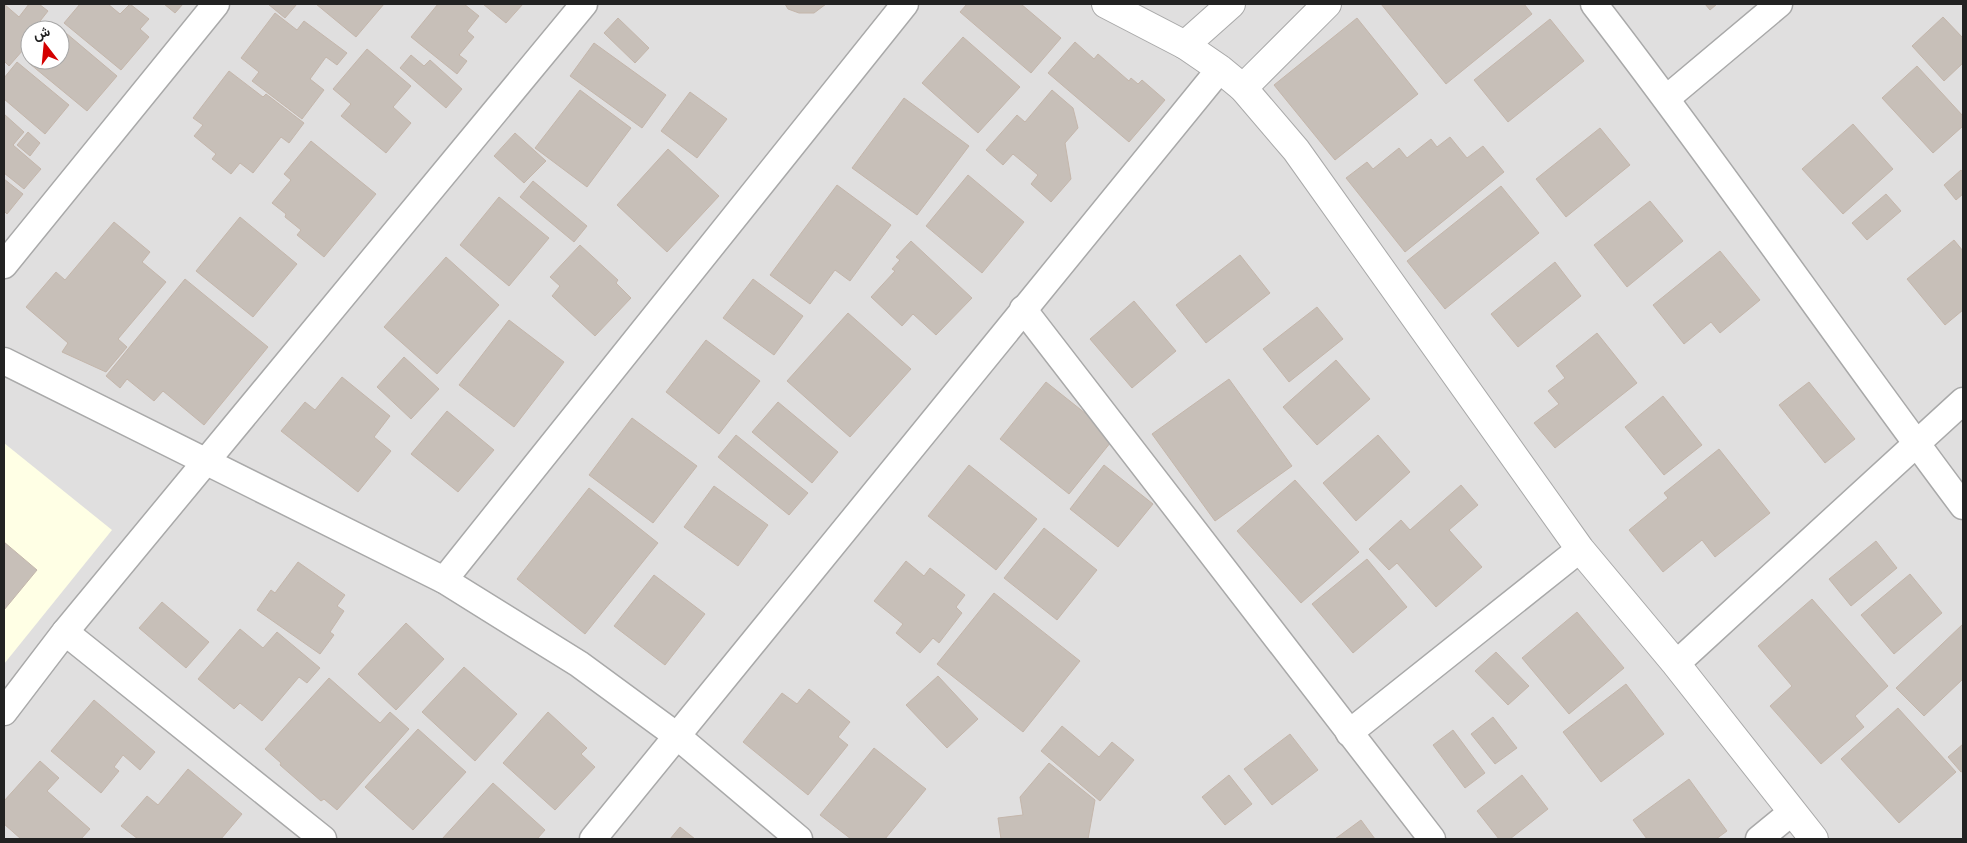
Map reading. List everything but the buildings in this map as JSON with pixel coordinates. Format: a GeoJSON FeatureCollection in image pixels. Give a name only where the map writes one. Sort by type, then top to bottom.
{"type":"FeatureCollection","features":[{"type":"Feature","properties":{"kind":"street"},"geometry":{"type":"LineString","coordinates":[[4,265],[216,4]]}},
{"type":"Feature","properties":{"kind":"street"},"geometry":{"type":"LineString","coordinates":[[4,712],[65,632],[584,4]]}},
{"type":"Feature","properties":{"kind":"street"},"geometry":{"type":"LineString","coordinates":[[444,580],[905,4]]}},
{"type":"Feature","properties":{"kind":"street"},"geometry":{"type":"LineString","coordinates":[[1106,4],[1185,45],[1220,68],[1242,88],[1296,150],[1580,549],[1676,664],[1814,839]]}},
{"type":"Feature","properties":{"kind":"street"},"geometry":{"type":"LineString","coordinates":[[1185,45],[1231,4]]}},
{"type":"Feature","properties":{"kind":"street"},"geometry":{"type":"LineString","coordinates":[[1242,88],[1327,4]]}},
{"type":"Feature","properties":{"kind":"street"},"geometry":{"type":"LineString","coordinates":[[1594,4],[1667,98],[1963,506]]}},
{"type":"Feature","properties":{"kind":"street"},"geometry":{"type":"LineString","coordinates":[[1667,98],[1779,4]]}},
{"type":"Feature","properties":{"kind":"street"},"geometry":{"type":"LineString","coordinates":[[594,839],[1220,68]]}},
{"type":"Feature","properties":{"kind":"street"},"geometry":{"type":"LineString","coordinates":[[1023,309],[1432,839]]}},
{"type":"Feature","properties":{"kind":"street"},"geometry":{"type":"LineString","coordinates":[[4,361],[444,580],[578,664],[678,736],[799,839]]}},
{"type":"Feature","properties":{"kind":"street"},"geometry":{"type":"LineString","coordinates":[[1676,664],[1963,401]]}},
{"type":"Feature","properties":{"kind":"street"},"geometry":{"type":"LineString","coordinates":[[1349,733],[1580,549]]}},
{"type":"Feature","properties":{"kind":"street"},"geometry":{"type":"LineString","coordinates":[[65,632],[323,839]]}},
{"type":"Feature","properties":{"kind":"street"},"geometry":{"type":"LineString","coordinates":[[1759,839],[1792,812]]}},
{"type":"Feature","properties":{"kind":"shaded area"},"geometry":{"type":"Polygon","coordinates":[[[4,4],[1963,4],[1963,839],[4,839],[4,4]]]}},
{"type":"Feature","properties":{"kind":"shaded area"},"geometry":{"type":"Polygon","coordinates":[[[4,443],[112,530],[4,664],[4,443]]]}}]}
